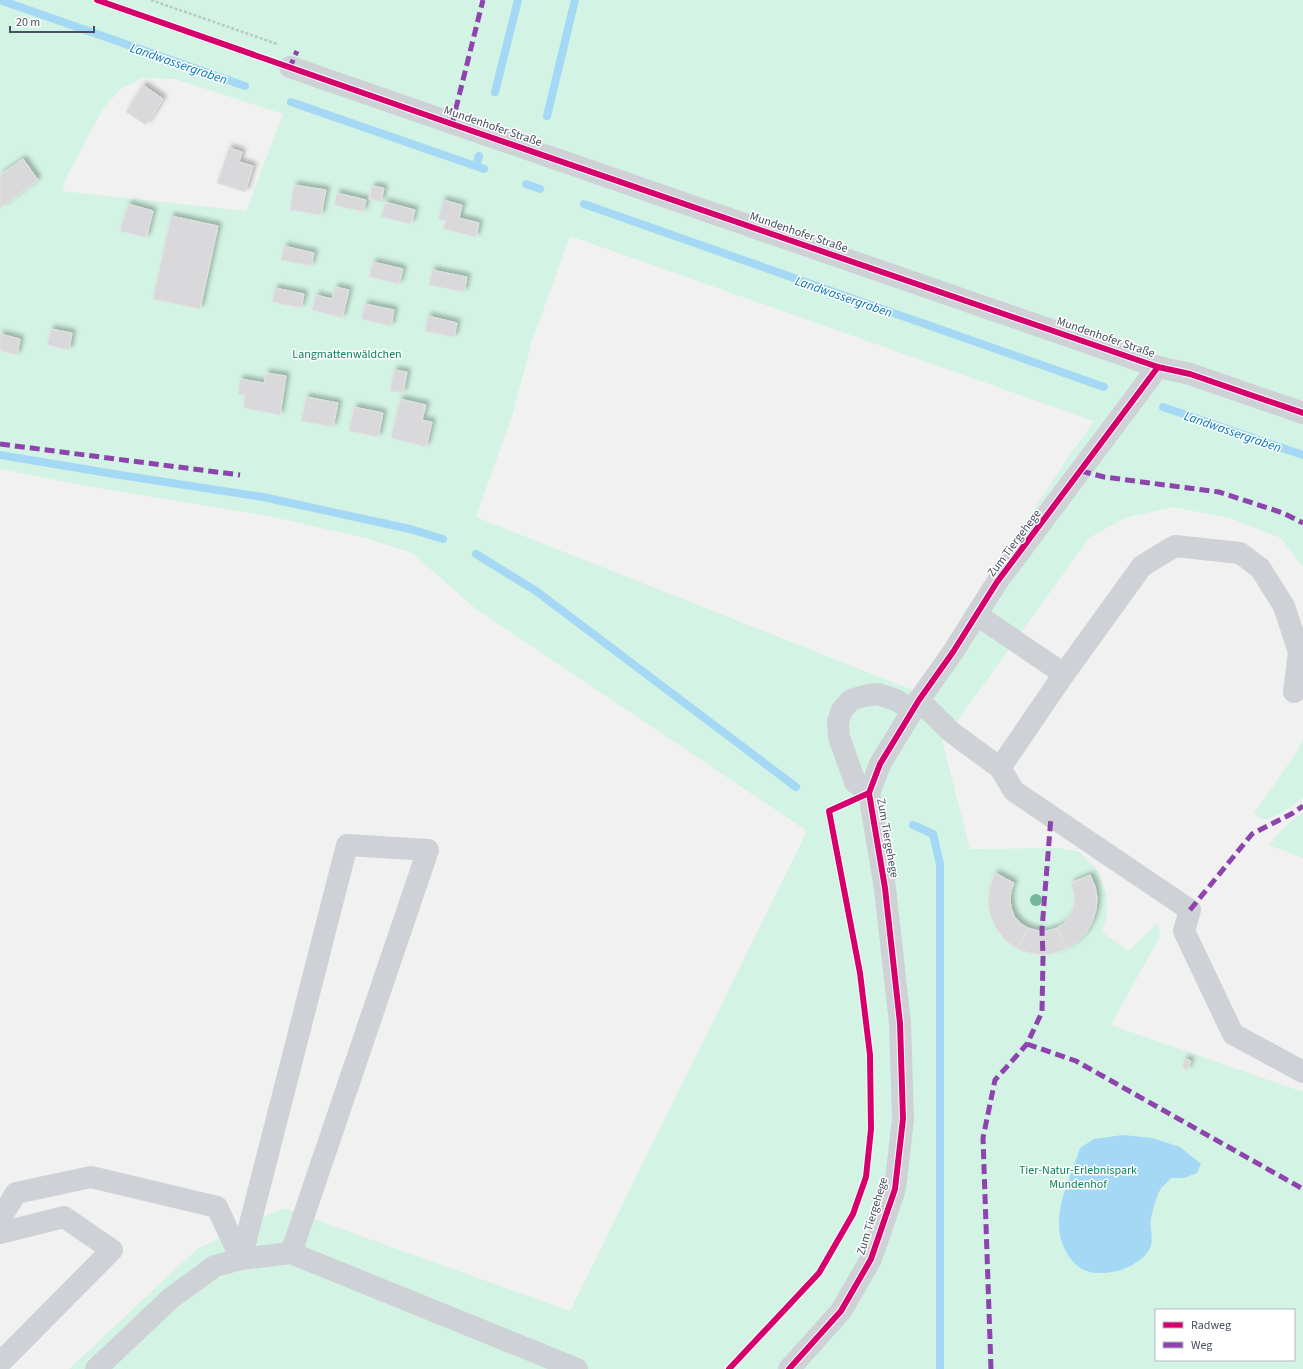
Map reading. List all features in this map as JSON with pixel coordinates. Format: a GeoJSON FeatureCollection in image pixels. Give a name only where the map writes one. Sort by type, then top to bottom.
{"type":"FeatureCollection","features":[{"type":"Feature","properties":{"kind":"street","name":"Mundenhofer Straße"},"geometry":{"type":"LineString","coordinates":[[290,67],[1158,367],[1190,374],[1303,413]]}},
{"type":"Feature","properties":{"kind":"street","name":"Zum Tiergehege"},"geometry":{"type":"LineString","coordinates":[[789,1369],[841,1311],[871,1260],[895,1189],[903,1119],[900,1023],[885,888],[869,793],[880,764],[997,582],[1158,367]]}},
{"type":"Feature","properties":{"kind":"street"},"geometry":{"type":"LineString","coordinates":[[1000,768],[1064,674],[1142,566],[1175,546],[1240,553],[1260,568],[1284,606],[1299,652],[1294,692]]}},
{"type":"Feature","properties":{"kind":"street"},"geometry":{"type":"LineString","coordinates":[[977,615],[1064,674]]}},
{"type":"Feature","properties":{"kind":"street"},"geometry":{"type":"LineString","coordinates":[[869,793],[855,782],[839,737],[838,722],[842,710],[851,700],[878,694],[916,706],[1000,768],[1014,791],[1190,910],[1184,931],[1233,1034],[1303,1072]]}},
{"type":"Feature","properties":{"kind":"street"},"geometry":{"type":"LineString","coordinates":[[241,1259],[347,845],[428,850],[291,1253]]}},
{"type":"Feature","properties":{"kind":"street"},"geometry":{"type":"LineString","coordinates":[[0,1219],[16,1193],[91,1177],[218,1207],[241,1259]]}},
{"type":"Feature","properties":{"kind":"street"},"geometry":{"type":"LineString","coordinates":[[0,1233],[64,1217],[112,1250],[0,1363]]}},
{"type":"Feature","properties":{"kind":"street"},"geometry":{"type":"LineString","coordinates":[[96,1369],[172,1298],[215,1266],[241,1259],[291,1253],[577,1369]]}},
{"type":"Feature","properties":{"kind":"green space"},"geometry":{"type":"Polygon","coordinates":[[[0,0],[1303,0],[1303,567],[1281,538],[1230,518],[1172,507],[1125,518],[1089,538],[942,740],[970,849],[1059,848],[1080,852],[1098,871],[1107,896],[1107,915],[1102,932],[1128,951],[1158,923],[1160,936],[1111,1025],[1303,1092],[1303,1369],[69,1369],[197,1249],[283,1208],[570,1311],[807,831],[476,609],[412,553],[366,538],[268,516],[80,485],[0,469],[0,0]],[[142,78],[121,89],[104,107],[67,176],[62,191],[246,211],[283,114],[175,79],[142,78]],[[570,236],[532,341],[513,413],[476,517],[915,691],[1071,453],[1094,421],[570,236]]]}},
{"type":"Feature","properties":{"kind":"green space"},"geometry":{"type":"Polygon","coordinates":[[[1303,739],[1303,798],[1280,814],[1263,820],[1254,813],[1297,752],[1303,739]]]}},
{"type":"Feature","properties":{"kind":"green space"},"geometry":{"type":"Polygon","coordinates":[[[1303,813],[1303,858],[1269,845],[1286,825],[1303,813]]]}},
{"type":"Feature","properties":{"kind":"water"},"geometry":{"type":"Polygon","coordinates":[[[1123,1135],[1152,1138],[1180,1147],[1201,1164],[1197,1173],[1184,1178],[1171,1178],[1159,1192],[1151,1218],[1151,1245],[1150,1249],[1143,1258],[1126,1268],[1114,1272],[1097,1273],[1084,1270],[1076,1265],[1070,1258],[1063,1245],[1059,1231],[1059,1217],[1065,1189],[1080,1148],[1094,1139],[1123,1135]]]}},
{"type":"Feature","properties":{"kind":"building"},"geometry":{"type":"Polygon","coordinates":[[[143,85],[163,99],[146,125],[126,112],[143,85]]]}},
{"type":"Feature","properties":{"kind":"building"},"geometry":{"type":"Polygon","coordinates":[[[229,148],[242,152],[239,162],[253,166],[245,192],[217,183],[229,148]]]}},
{"type":"Feature","properties":{"kind":"building"},"geometry":{"type":"Polygon","coordinates":[[[23,159],[38,180],[0,208],[0,175],[23,159]]]}},
{"type":"Feature","properties":{"kind":"building"},"geometry":{"type":"Polygon","coordinates":[[[294,185],[326,190],[321,215],[290,210],[294,185]]]}},
{"type":"Feature","properties":{"kind":"building"},"geometry":{"type":"Polygon","coordinates":[[[372,186],[384,188],[381,202],[369,199],[372,186]]]}},
{"type":"Feature","properties":{"kind":"building"},"geometry":{"type":"Polygon","coordinates":[[[337,193],[366,200],[363,212],[334,205],[337,193]]]}},
{"type":"Feature","properties":{"kind":"building"},"geometry":{"type":"Polygon","coordinates":[[[443,200],[462,205],[459,218],[479,223],[476,237],[443,229],[446,221],[438,219],[443,200]]]}},
{"type":"Feature","properties":{"kind":"building"},"geometry":{"type":"Polygon","coordinates":[[[385,202],[415,210],[411,224],[381,217],[385,202]]]}},
{"type":"Feature","properties":{"kind":"building"},"geometry":{"type":"Polygon","coordinates":[[[128,204],[153,211],[146,238],[120,231],[128,204]]]}},
{"type":"Feature","properties":{"kind":"building"},"geometry":{"type":"Polygon","coordinates":[[[171,216],[218,226],[200,309],[153,299],[171,216]]]}},
{"type":"Feature","properties":{"kind":"building"},"geometry":{"type":"Polygon","coordinates":[[[284,246],[314,253],[311,266],[281,260],[284,246]]]}},
{"type":"Feature","properties":{"kind":"building"},"geometry":{"type":"Polygon","coordinates":[[[373,262],[403,269],[399,284],[369,277],[373,262]]]}},
{"type":"Feature","properties":{"kind":"building"},"geometry":{"type":"Polygon","coordinates":[[[432,270],[467,277],[464,292],[429,285],[432,270]]]}},
{"type":"Feature","properties":{"kind":"building"},"geometry":{"type":"Polygon","coordinates":[[[335,287],[349,290],[342,318],[312,310],[316,295],[332,299],[335,287]]]}},
{"type":"Feature","properties":{"kind":"building"},"geometry":{"type":"Polygon","coordinates":[[[275,288],[304,294],[301,308],[272,302],[275,288]]]}},
{"type":"Feature","properties":{"kind":"building"},"geometry":{"type":"Polygon","coordinates":[[[365,304],[394,310],[391,326],[361,319],[365,304]]]}},
{"type":"Feature","properties":{"kind":"building"},"geometry":{"type":"Polygon","coordinates":[[[428,316],[457,323],[454,337],[425,331],[428,316]]]}},
{"type":"Feature","properties":{"kind":"building"},"geometry":{"type":"Polygon","coordinates":[[[51,329],[72,333],[69,350],[47,345],[51,329]]]}},
{"type":"Feature","properties":{"kind":"building"},"geometry":{"type":"Polygon","coordinates":[[[0,334],[20,339],[17,355],[0,351],[0,334]]]}},
{"type":"Feature","properties":{"kind":"building"},"geometry":{"type":"Polygon","coordinates":[[[394,370],[407,372],[403,393],[390,391],[394,370]]]}},
{"type":"Feature","properties":{"kind":"building"},"geometry":{"type":"Polygon","coordinates":[[[266,373],[286,376],[280,415],[243,408],[245,395],[238,394],[240,379],[264,383],[266,373]]]}},
{"type":"Feature","properties":{"kind":"building"},"geometry":{"type":"Polygon","coordinates":[[[306,397],[338,403],[333,427],[301,421],[306,397]]]}},
{"type":"Feature","properties":{"kind":"building"},"geometry":{"type":"Polygon","coordinates":[[[400,399],[426,405],[422,420],[432,422],[426,447],[391,438],[400,399]]]}},
{"type":"Feature","properties":{"kind":"building"},"geometry":{"type":"Polygon","coordinates":[[[354,407],[383,413],[378,437],[349,431],[354,407]]]}},
{"type":"Feature","properties":{"kind":"building"},"geometry":{"type":"Polygon","coordinates":[[[995,873],[1014,883],[1010,899],[1011,908],[1014,916],[1020,923],[1028,928],[1017,949],[1005,940],[996,928],[990,915],[988,901],[990,887],[995,873]]]}},
{"type":"Feature","properties":{"kind":"building"},"geometry":{"type":"Polygon","coordinates":[[[1090,875],[1095,886],[1097,898],[1096,910],[1086,933],[1067,949],[1057,928],[1065,923],[1073,908],[1075,899],[1071,883],[1090,875]]]}},
{"type":"Feature","properties":{"kind":"building"},"geometry":{"type":"Polygon","coordinates":[[[1028,928],[1043,932],[1057,928],[1067,949],[1043,955],[1017,949],[1028,928]]]}},
{"type":"Feature","properties":{"kind":"building"},"geometry":{"type":"Polygon","coordinates":[[[1185,1059],[1191,1061],[1187,1070],[1182,1068],[1185,1059]]]}},
{"type":"Feature","properties":{"kind":"waterway","name":"Landwassergraben"},"geometry":{"type":"LineString","coordinates":[[0,0],[245,86]]}},
{"type":"Feature","properties":{"kind":"waterway"},"geometry":{"type":"LineString","coordinates":[[495,92],[518,0]]}},
{"type":"Feature","properties":{"kind":"waterway"},"geometry":{"type":"LineString","coordinates":[[547,116],[575,0]]}},
{"type":"Feature","properties":{"kind":"waterway","name":"Landwassergraben"},"geometry":{"type":"LineString","coordinates":[[291,102],[484,169]]}},
{"type":"Feature","properties":{"kind":"waterway"},"geometry":{"type":"LineString","coordinates":[[476,166],[479,156]]}},
{"type":"Feature","properties":{"kind":"waterway","name":"Landwassergraben"},"geometry":{"type":"LineString","coordinates":[[526,184],[540,189]]}},
{"type":"Feature","properties":{"kind":"waterway","name":"Landwassergraben"},"geometry":{"type":"LineString","coordinates":[[584,204],[1104,387]]}},
{"type":"Feature","properties":{"kind":"waterway","name":"Landwassergraben"},"geometry":{"type":"LineString","coordinates":[[1163,407],[1303,455]]}},
{"type":"Feature","properties":{"kind":"waterway"},"geometry":{"type":"LineString","coordinates":[[0,455],[263,497],[410,529],[443,539]]}},
{"type":"Feature","properties":{"kind":"waterway"},"geometry":{"type":"LineString","coordinates":[[476,554],[536,591],[796,787]]}},
{"type":"Feature","properties":{"kind":"waterway"},"geometry":{"type":"LineString","coordinates":[[913,825],[933,834],[940,864],[940,1369]]}},
{"type":"Feature","properties":{"kind":"marked path"},"geometry":{"type":"LineString","coordinates":[[452,124],[483,0]]}},
{"type":"Feature","properties":{"kind":"marked path"},"geometry":{"type":"LineString","coordinates":[[288,67],[290,67],[297,51]]}},
{"type":"Feature","properties":{"kind":"marked path"},"geometry":{"type":"LineString","coordinates":[[0,444],[240,475]]}},
{"type":"Feature","properties":{"kind":"marked path"},"geometry":{"type":"LineString","coordinates":[[1081,471],[1104,477],[1219,492],[1283,513],[1303,523]]}},
{"type":"Feature","properties":{"kind":"marked path"},"geometry":{"type":"LineString","coordinates":[[1190,910],[1252,834],[1293,813],[1303,806]]}},
{"type":"Feature","properties":{"kind":"marked path"},"geometry":{"type":"LineString","coordinates":[[991,1369],[983,1138],[995,1080],[1027,1044],[1042,1012],[1042,929],[1051,817]]}},
{"type":"Feature","properties":{"kind":"marked path"},"geometry":{"type":"LineString","coordinates":[[1027,1044],[1076,1061],[1303,1189]]}},
{"type":"Feature","properties":{"kind":"cycle path"},"geometry":{"type":"LineString","coordinates":[[97,0],[1158,367],[1190,374],[1303,413]]}},
{"type":"Feature","properties":{"kind":"cycle path"},"geometry":{"type":"LineString","coordinates":[[789,1369],[841,1311],[871,1259],[895,1189],[903,1119],[900,1023],[885,888],[869,793],[880,764],[919,700],[953,652],[997,582],[1158,367]]}},
{"type":"Feature","properties":{"kind":"cycle path"},"geometry":{"type":"LineString","coordinates":[[729,1369],[819,1273],[853,1214],[866,1177],[871,1129],[870,1055],[860,973],[829,811],[869,793]]}},
{"type":"Feature","properties":{"kind":"park label","name":"Langmattenwäldchen"},"geometry":{"type":"Point","coordinates":[347,354]}},
{"type":"Feature","properties":{"kind":"park label","name":"Tier-Natur-Erlebnispark Mundenhof"},"geometry":{"type":"Point","coordinates":[1078,1177]}}]}
